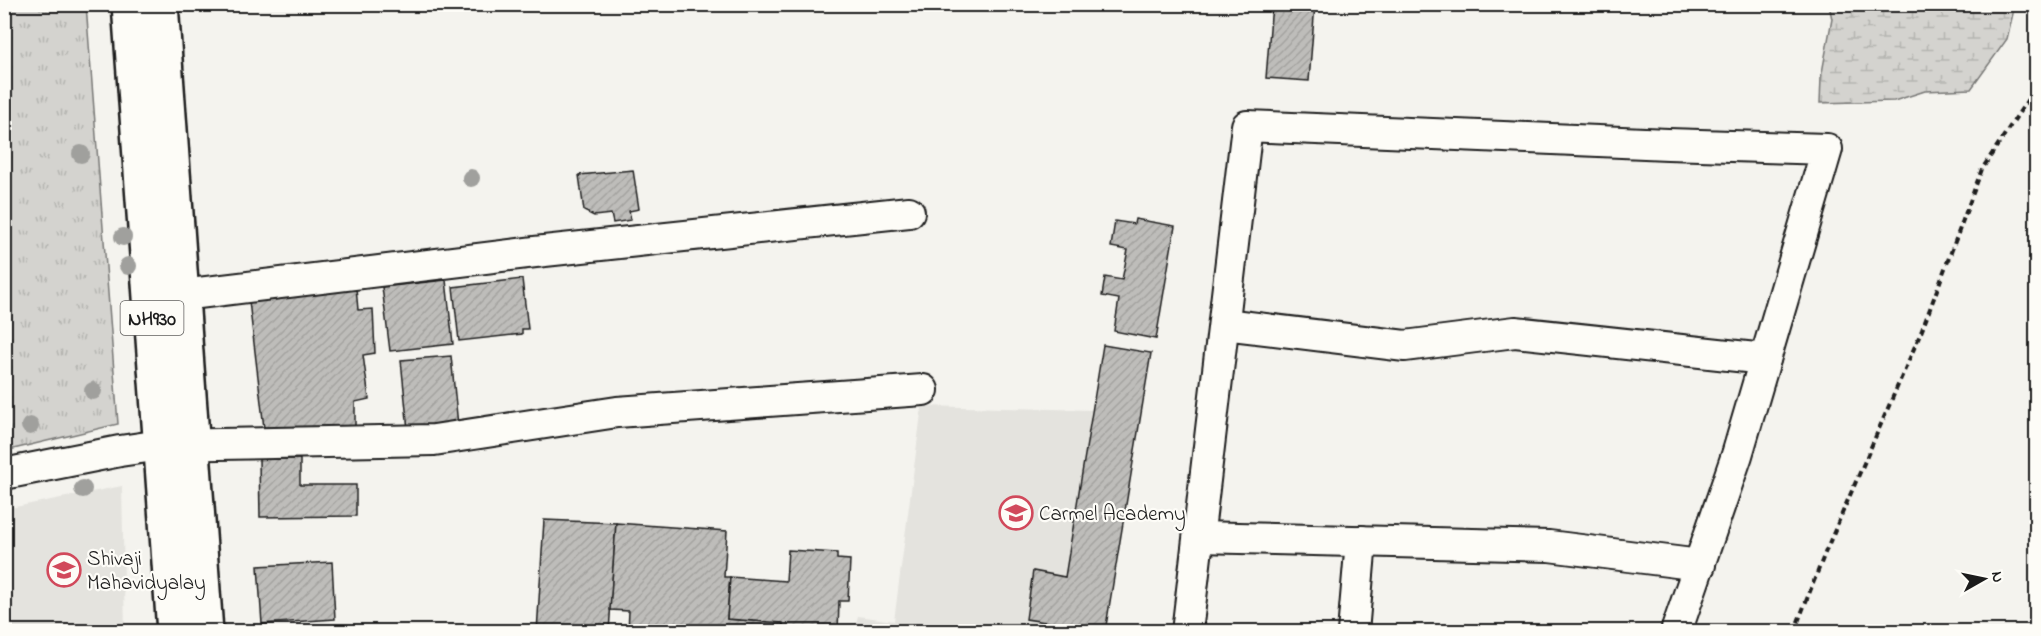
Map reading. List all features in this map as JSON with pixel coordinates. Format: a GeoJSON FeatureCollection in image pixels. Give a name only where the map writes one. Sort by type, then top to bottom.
{"type":"FeatureCollection","features":[{"type":"Feature","properties":{"kind":"highway","name":"NH930"},"geometry":{"type":"LineString","coordinates":[[129,4],[177,444],[206,632]]}},
{"type":"Feature","properties":{"kind":"highway","name":"NH930"},"geometry":{"type":"LineString","coordinates":[[161,4],[182,295],[174,632]]}},
{"type":"Feature","properties":{"kind":"street"},"geometry":{"type":"LineString","coordinates":[[1187,632],[1247,126],[1668,144],[1827,148],[1737,455],[1676,632]]}},
{"type":"Feature","properties":{"kind":"street"},"geometry":{"type":"LineString","coordinates":[[182,295],[535,252],[909,212]]}},
{"type":"Feature","properties":{"kind":"street"},"geometry":{"type":"LineString","coordinates":[[1224,324],[1405,346],[1515,332],[1765,358]]}},
{"type":"Feature","properties":{"kind":"street"},"geometry":{"type":"LineString","coordinates":[[4,474],[120,451],[177,444],[434,440],[617,412],[923,390]]}},
{"type":"Feature","properties":{"kind":"street"},"geometry":{"type":"LineString","coordinates":[[1199,537],[1549,546],[1700,565]]}},
{"type":"Feature","properties":{"kind":"street"},"geometry":{"type":"LineString","coordinates":[[1353,632],[1361,541]]}},
{"type":"Feature","properties":{"kind":"path"},"geometry":{"type":"LineString","coordinates":[[1794,632],[1827,548],[1922,330],[1982,169],[2037,87]]}},
{"type":"Feature","properties":{"kind":"shaded area","name":"Carmel Academy"},"geometry":{"type":"Polygon","coordinates":[[[1103,345],[1151,353],[1105,631],[854,632],[858,616],[894,621],[922,406],[1092,410],[1103,345]]]}},
{"type":"Feature","properties":{"kind":"shaded area","name":"Shivaji Mahavidyalay"},"geometry":{"type":"Polygon","coordinates":[[[122,486],[125,631],[5,631],[5,509],[122,486]]]}},
{"type":"Feature","properties":{"kind":"green space"},"geometry":{"type":"Polygon","coordinates":[[[1829,4],[2015,5],[2007,39],[1971,89],[1925,91],[1894,101],[1820,103],[1821,78],[1832,19],[1829,4]]]}},
{"type":"Feature","properties":{"kind":"green space"},"geometry":{"type":"Polygon","coordinates":[[[4,5],[86,5],[118,424],[5,451],[4,5]]]}},
{"type":"Feature","properties":{"kind":"building"},"geometry":{"type":"Polygon","coordinates":[[[1272,4],[1315,4],[1309,81],[1266,78],[1272,4]]]}},
{"type":"Feature","properties":{"kind":"building"},"geometry":{"type":"Polygon","coordinates":[[[633,170],[639,209],[629,211],[631,220],[613,223],[611,214],[594,216],[584,211],[579,175],[633,170]]]}},
{"type":"Feature","properties":{"kind":"building"},"geometry":{"type":"Polygon","coordinates":[[[1135,219],[1175,226],[1156,339],[1114,331],[1119,299],[1102,296],[1105,277],[1122,280],[1128,250],[1111,247],[1115,221],[1134,224],[1135,219]]]}},
{"type":"Feature","properties":{"kind":"building"},"geometry":{"type":"Polygon","coordinates":[[[522,279],[528,329],[522,329],[522,334],[459,341],[453,287],[522,279]]]}},
{"type":"Feature","properties":{"kind":"building"},"geometry":{"type":"Polygon","coordinates":[[[446,280],[453,344],[390,351],[382,287],[446,280]]]}},
{"type":"Feature","properties":{"kind":"building"},"geometry":{"type":"Polygon","coordinates":[[[356,288],[358,310],[373,309],[375,353],[363,355],[369,399],[355,402],[355,426],[264,428],[249,301],[356,288]]]}},
{"type":"Feature","properties":{"kind":"building"},"geometry":{"type":"Polygon","coordinates":[[[1103,345],[1151,353],[1105,632],[1057,632],[1058,624],[1026,619],[1033,571],[1065,577],[1103,345]]]}},
{"type":"Feature","properties":{"kind":"building"},"geometry":{"type":"Polygon","coordinates":[[[451,356],[458,425],[408,430],[401,360],[451,356]]]}},
{"type":"Feature","properties":{"kind":"building"},"geometry":{"type":"Polygon","coordinates":[[[259,459],[300,459],[300,485],[356,485],[356,516],[260,517],[259,459]]]}},
{"type":"Feature","properties":{"kind":"building"},"geometry":{"type":"Polygon","coordinates":[[[544,520],[616,523],[609,632],[537,632],[544,520]]]}},
{"type":"Feature","properties":{"kind":"building"},"geometry":{"type":"Polygon","coordinates":[[[616,523],[727,531],[724,577],[730,577],[727,619],[783,623],[783,632],[628,632],[629,611],[610,610],[616,523]]]}},
{"type":"Feature","properties":{"kind":"building"},"geometry":{"type":"Polygon","coordinates":[[[788,550],[837,553],[837,559],[850,560],[848,601],[839,601],[838,632],[783,632],[783,623],[727,619],[730,577],[786,581],[788,550]]]}},
{"type":"Feature","properties":{"kind":"building"},"geometry":{"type":"Polygon","coordinates":[[[332,562],[335,619],[262,624],[258,566],[332,562]]]}},
{"type":"Feature","properties":{"kind":"place","name":"Carmel Academy"},"geometry":{"type":"Point","coordinates":[1016,513]}},
{"type":"Feature","properties":{"kind":"place","name":"Shivaji Mahavidyalay"},"geometry":{"type":"Point","coordinates":[64,570]}}]}
